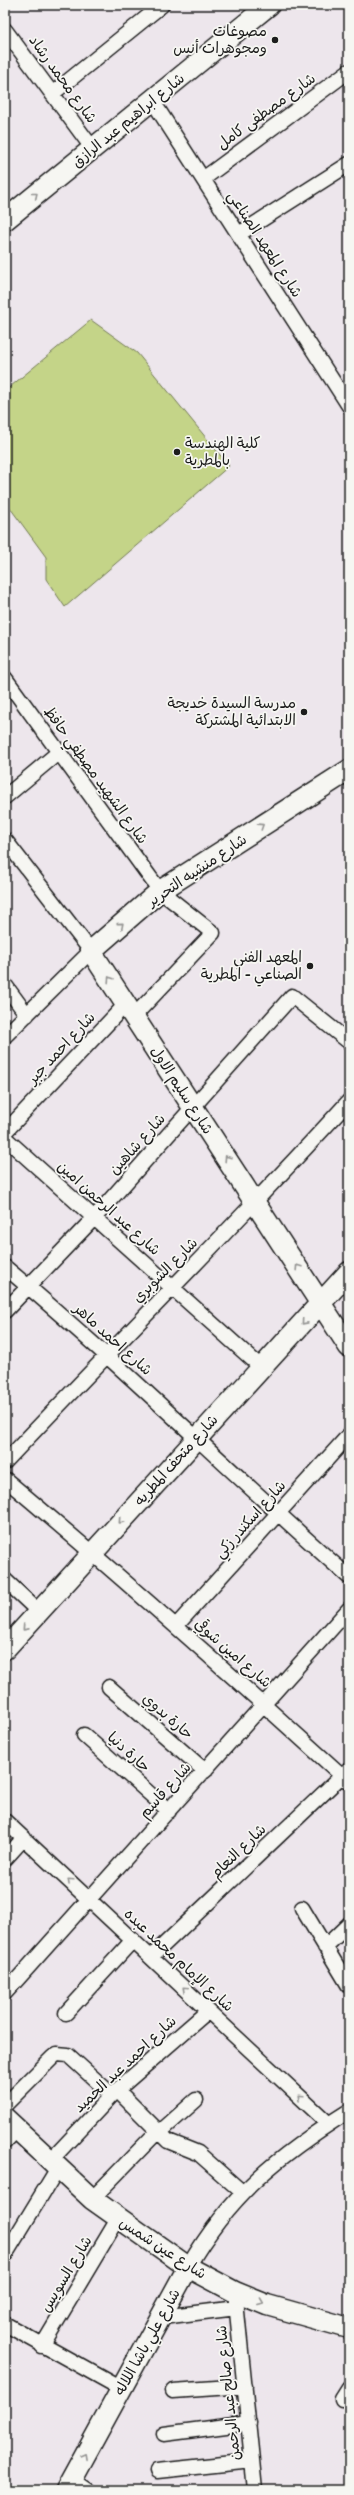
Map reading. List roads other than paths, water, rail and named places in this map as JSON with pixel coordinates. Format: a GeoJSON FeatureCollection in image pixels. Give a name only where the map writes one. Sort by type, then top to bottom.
{"type":"FeatureCollection","features":[{"type":"Feature","properties":{"kind":"street"},"geometry":{"type":"LineString","coordinates":[[52,94],[162,5]]}},
{"type":"Feature","properties":{"kind":"street","name":"شارع ابراهيم عبد الرازق"},"geometry":{"type":"LineString","coordinates":[[5,220],[269,5]]}},
{"type":"Feature","properties":{"kind":"street","name":"شارع محمد رشاد"},"geometry":{"type":"LineString","coordinates":[[5,30],[93,149]]}},
{"type":"Feature","properties":{"kind":"street","name":"شارع مصطفى كامل"},"geometry":{"type":"LineString","coordinates":[[203,179],[349,71]]}},
{"type":"Feature","properties":{"kind":"street","name":"شارع المعهد الصناعي"},"geometry":{"type":"LineString","coordinates":[[152,100],[349,406]]}},
{"type":"Feature","properties":{"kind":"street"},"geometry":{"type":"LineString","coordinates":[[239,234],[347,169]]}},
{"type":"Feature","properties":{"kind":"street","name":"شارع الشهيد مصطفي حافظ"},"geometry":{"type":"LineString","coordinates":[[5,678],[160,891],[212,933]]}},
{"type":"Feature","properties":{"kind":"street"},"geometry":{"type":"LineString","coordinates":[[5,797],[59,752]]}},
{"type":"Feature","properties":{"kind":"street","name":"شارع منشيه التحرير"},"geometry":{"type":"LineString","coordinates":[[5,1036],[91,951],[160,891],[349,770]]}},
{"type":"Feature","properties":{"kind":"street","name":"شارع سليم الاول"},"geometry":{"type":"LineString","coordinates":[[5,840],[91,951],[194,1106],[349,1347]]}},
{"type":"Feature","properties":{"kind":"street","name":"شارع احمد جبر"},"geometry":{"type":"LineString","coordinates":[[5,1132],[130,1010],[212,933]]}},
{"type":"Feature","properties":{"kind":"street"},"geometry":{"type":"LineString","coordinates":[[5,985],[27,1015]]}},
{"type":"Feature","properties":{"kind":"street","name":"شارع شاهين"},"geometry":{"type":"LineString","coordinates":[[5,1311],[94,1218],[292,996],[349,1042]]}},
{"type":"Feature","properties":{"kind":"street","name":"شارع الشوبري"},"geometry":{"type":"LineString","coordinates":[[5,1462],[106,1355],[256,1202],[349,1101]]}},
{"type":"Feature","properties":{"kind":"street","name":"شارع عبد الرحمن امين"},"geometry":{"type":"LineString","coordinates":[[5,1138],[262,1368]]}},
{"type":"Feature","properties":{"kind":"street","name":"شارع احمد ماهر"},"geometry":{"type":"LineString","coordinates":[[5,1267],[106,1355],[277,1514],[349,1577]]}},
{"type":"Feature","properties":{"kind":"street","name":"شارع متحف المطريه"},"geometry":{"type":"LineString","coordinates":[[5,1649],[349,1272]]}},
{"type":"Feature","properties":{"kind":"street","name":"شارع اسكندر زكي"},"geometry":{"type":"LineString","coordinates":[[176,1626],[349,1435]]}},
{"type":"Feature","properties":{"kind":"street","name":"شارع امين شوقي"},"geometry":{"type":"LineString","coordinates":[[5,1479],[92,1552],[347,1775]]}},
{"type":"Feature","properties":{"kind":"street"},"geometry":{"type":"LineString","coordinates":[[5,1580],[39,1612]]}},
{"type":"Feature","properties":{"kind":"street","name":"شارع قاسم"},"geometry":{"type":"LineString","coordinates":[[5,1993],[349,1610]]}},
{"type":"Feature","properties":{"kind":"street","name":"حارة بدوي"},"geometry":{"type":"LineString","coordinates":[[109,1687],[205,1771]]}},
{"type":"Feature","properties":{"kind":"street","name":"حارة دنيا"},"geometry":{"type":"LineString","coordinates":[[84,1735],[169,1811]]}},
{"type":"Feature","properties":{"kind":"street","name":"شارع النعام"},"geometry":{"type":"LineString","coordinates":[[151,1957],[347,1775]]}},
{"type":"Feature","properties":{"kind":"street","name":"شارع الإمام محمد عبده"},"geometry":{"type":"LineString","coordinates":[[5,1821],[329,2124]]}},
{"type":"Feature","properties":{"kind":"street"},"geometry":{"type":"LineString","coordinates":[[5,1859],[24,1838]]}},
{"type":"Feature","properties":{"kind":"street"},"geometry":{"type":"LineString","coordinates":[[302,1908],[349,1986]]}},
{"type":"Feature","properties":{"kind":"street"},"geometry":{"type":"LineString","coordinates":[[325,1947],[349,1924]]}},
{"type":"Feature","properties":{"kind":"street"},"geometry":{"type":"LineString","coordinates":[[66,2013],[133,1940]]}},
{"type":"Feature","properties":{"kind":"street","name":"شارع احمد عبد الحميد"},"geometry":{"type":"LineString","coordinates":[[5,2255],[54,2164],[114,2093],[208,2011]]}},
{"type":"Feature","properties":{"kind":"street"},"geometry":{"type":"LineString","coordinates":[[5,2105],[53,2057],[63,2054],[68,2055],[175,2146],[198,2153],[242,2192]]}},
{"type":"Feature","properties":{"kind":"street"},"geometry":{"type":"LineString","coordinates":[[92,2199],[159,2132],[196,2100]]}},
{"type":"Feature","properties":{"kind":"street","name":"شارع علي باشا اللاله"},"geometry":{"type":"LineString","coordinates":[[75,2486],[122,2389],[188,2267],[218,2220],[242,2192],[284,2156],[349,2111]]}},
{"type":"Feature","properties":{"kind":"street","name":"شارع عين شمس"},"geometry":{"type":"LineString","coordinates":[[9,2130],[54,2164],[92,2199],[118,2219],[236,2300],[267,2305],[349,2328]]}},
{"type":"Feature","properties":{"kind":"street","name":"شارع السويس"},"geometry":{"type":"LineString","coordinates":[[42,2346],[118,2219]]}},
{"type":"Feature","properties":{"kind":"street"},"geometry":{"type":"LineString","coordinates":[[162,2317],[236,2300]]}},
{"type":"Feature","properties":{"kind":"street","name":"شارع صالح عبد الرحمن"},"geometry":{"type":"LineString","coordinates":[[236,2300],[255,2490]]}},
{"type":"Feature","properties":{"kind":"street"},"geometry":{"type":"LineString","coordinates":[[5,2324],[42,2346],[122,2389]]}},
{"type":"Feature","properties":{"kind":"street"},"geometry":{"type":"LineString","coordinates":[[173,2391],[245,2386]]}},
{"type":"Feature","properties":{"kind":"street"},"geometry":{"type":"LineString","coordinates":[[164,2434],[248,2423]]}},
{"type":"Feature","properties":{"kind":"street"},"geometry":{"type":"LineString","coordinates":[[157,2471],[252,2461]]}},
{"type":"Feature","properties":{"kind":"place","name":"مصوغات ومجوهرات أنس"},"geometry":{"type":"Point","coordinates":[275,40]}},
{"type":"Feature","properties":{"kind":"place","name":"كلية الهندسة بالمطرية"},"geometry":{"type":"Point","coordinates":[177,452]}},
{"type":"Feature","properties":{"kind":"place","name":"مدرسة السيدة خديجة الابتدائية المشتركة"},"geometry":{"type":"Point","coordinates":[304,712]}},
{"type":"Feature","properties":{"kind":"place","name":"المعهد الفني الصناعي - المطرية"},"geometry":{"type":"Point","coordinates":[310,966]}}]}
